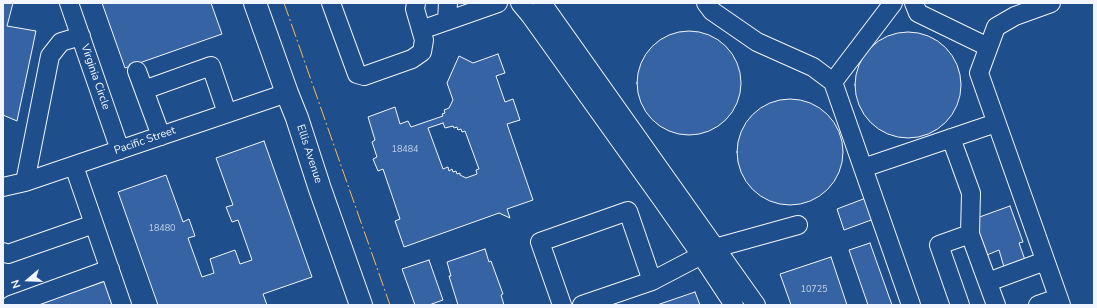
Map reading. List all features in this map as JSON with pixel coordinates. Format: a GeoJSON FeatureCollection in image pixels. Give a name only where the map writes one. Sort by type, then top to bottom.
{"type":"FeatureCollection","features":[{"type":"Feature","properties":{"kind":"main road","name":"Ellis Avenue"},"geometry":{"type":"LineString","coordinates":[[255,3],[297,118],[320,189],[361,305]]}},
{"type":"Feature","properties":{"kind":"street","name":"Virginia Circle"},"geometry":{"type":"LineString","coordinates":[[69,3],[120,150]]}},
{"type":"Feature","properties":{"kind":"street"},"geometry":{"type":"LineString","coordinates":[[331,3],[357,74],[364,76],[412,59],[422,52],[424,40],[415,9],[416,3]]}},
{"type":"Feature","properties":{"kind":"street"},"geometry":{"type":"LineString","coordinates":[[447,21],[448,3]]}},
{"type":"Feature","properties":{"kind":"street"},"geometry":{"type":"LineString","coordinates":[[542,3],[672,185],[708,252],[734,305]]}},
{"type":"Feature","properties":{"kind":"street"},"geometry":{"type":"LineString","coordinates":[[706,3],[712,11],[757,42],[813,67],[833,82],[911,305]]}},
{"type":"Feature","properties":{"kind":"street"},"geometry":{"type":"LineString","coordinates":[[833,82],[893,3]]}},
{"type":"Feature","properties":{"kind":"street"},"geometry":{"type":"LineString","coordinates":[[914,3],[918,13],[988,47]]}},
{"type":"Feature","properties":{"kind":"street"},"geometry":{"type":"LineString","coordinates":[[1038,305],[1059,301],[979,73],[996,27],[1015,16],[1051,3]]}},
{"type":"Feature","properties":{"kind":"street"},"geometry":{"type":"LineString","coordinates":[[421,30],[492,4]]}},
{"type":"Feature","properties":{"kind":"street"},"geometry":{"type":"LineString","coordinates":[[521,4],[708,252],[756,305]]}},
{"type":"Feature","properties":{"kind":"street"},"geometry":{"type":"LineString","coordinates":[[25,182],[50,56],[61,42],[81,36]]}},
{"type":"Feature","properties":{"kind":"street"},"geometry":{"type":"LineString","coordinates":[[144,90],[211,66],[227,113]]}},
{"type":"Feature","properties":{"kind":"street"},"geometry":{"type":"LineString","coordinates":[[137,70],[161,136]]}},
{"type":"Feature","properties":{"kind":"street","name":"Pacific Street"},"geometry":{"type":"LineString","coordinates":[[3,187],[25,182],[74,166],[287,93]]}},
{"type":"Feature","properties":{"kind":"street"},"geometry":{"type":"LineString","coordinates":[[863,168],[996,123]]}},
{"type":"Feature","properties":{"kind":"street"},"geometry":{"type":"LineString","coordinates":[[951,138],[971,193],[970,234],[996,305]]}},
{"type":"Feature","properties":{"kind":"street"},"geometry":{"type":"LineString","coordinates":[[74,166],[122,305]]}},
{"type":"Feature","properties":{"kind":"street"},"geometry":{"type":"LineString","coordinates":[[562,305],[540,242],[628,211],[652,281]]}},
{"type":"Feature","properties":{"kind":"street"},"geometry":{"type":"LineString","coordinates":[[3,252],[8,254],[94,224]]}},
{"type":"Feature","properties":{"kind":"street"},"geometry":{"type":"LineString","coordinates":[[593,303],[652,281],[708,252],[798,225]]}},
{"type":"Feature","properties":{"kind":"street"},"geometry":{"type":"LineString","coordinates":[[960,305],[939,245],[970,234]]}},
{"type":"Feature","properties":{"kind":"street"},"geometry":{"type":"LineString","coordinates":[[988,282],[1045,261]]}},
{"type":"Feature","properties":{"kind":"street"},"geometry":{"type":"LineString","coordinates":[[11,305],[110,269]]}},
{"type":"Feature","properties":{"kind":"building"},"geometry":{"type":"Polygon","coordinates":[[[3,3],[13,3],[7,26],[36,31],[17,121],[3,115],[3,3]]]}},
{"type":"Feature","properties":{"kind":"building"},"geometry":{"type":"Polygon","coordinates":[[[102,3],[211,3],[222,34],[125,68],[102,3]]]}},
{"type":"Feature","properties":{"kind":"building"},"geometry":{"type":"Polygon","coordinates":[[[689,31],[709,35],[726,46],[737,63],[741,83],[737,103],[726,120],[709,131],[689,135],[669,131],[652,120],[641,103],[637,83],[641,63],[652,46],[669,35],[689,31]]]}},
{"type":"Feature","properties":{"kind":"building"},"geometry":{"type":"Polygon","coordinates":[[[908,32],[928,36],[945,48],[957,65],[961,85],[957,105],[945,122],[928,134],[908,138],[888,134],[871,122],[859,105],[855,85],[859,65],[871,48],[888,36],[908,32]]]}},
{"type":"Feature","properties":{"kind":"building"},"geometry":{"type":"Polygon","coordinates":[[[498,54],[505,73],[496,76],[505,102],[513,99],[520,120],[507,124],[533,200],[507,209],[510,218],[499,213],[404,247],[395,221],[400,219],[383,169],[378,171],[373,159],[377,157],[372,142],[375,140],[368,117],[395,107],[400,124],[408,121],[411,127],[443,116],[442,114],[445,113],[444,110],[449,108],[453,100],[447,83],[459,56],[473,63],[498,54]],[[443,123],[428,128],[443,169],[448,167],[449,171],[452,169],[453,172],[456,171],[457,174],[460,173],[460,175],[466,178],[477,174],[476,170],[479,169],[465,131],[462,132],[461,129],[458,130],[457,127],[454,128],[453,126],[445,128],[443,123]]]}},
{"type":"Feature","properties":{"kind":"building"},"geometry":{"type":"Polygon","coordinates":[[[790,99],[810,103],[827,115],[839,132],[843,152],[839,172],[827,189],[810,201],[790,205],[770,201],[753,189],[741,172],[737,152],[741,132],[753,115],[770,103],[790,99]]]}},
{"type":"Feature","properties":{"kind":"building"},"geometry":{"type":"Polygon","coordinates":[[[264,141],[312,277],[263,294],[267,305],[158,305],[118,192],[166,175],[183,222],[189,219],[195,236],[188,238],[202,277],[214,273],[210,259],[235,250],[240,264],[252,260],[238,220],[232,222],[226,207],[233,205],[216,158],[264,141]]]}},
{"type":"Feature","properties":{"kind":"building"},"geometry":{"type":"Polygon","coordinates":[[[866,198],[874,219],[844,230],[837,209],[866,198]]]}},
{"type":"Feature","properties":{"kind":"building"},"geometry":{"type":"Polygon","coordinates":[[[1010,206],[1023,242],[1019,243],[1025,260],[1004,267],[999,250],[987,255],[974,219],[1010,206]]]}},
{"type":"Feature","properties":{"kind":"building"},"geometry":{"type":"Polygon","coordinates":[[[870,243],[892,305],[868,305],[849,250],[870,243]]]}},
{"type":"Feature","properties":{"kind":"building"},"geometry":{"type":"Polygon","coordinates":[[[485,249],[503,294],[501,295],[504,305],[458,305],[449,276],[451,276],[447,262],[485,249]]]}},
{"type":"Feature","properties":{"kind":"building"},"geometry":{"type":"Polygon","coordinates":[[[831,257],[847,305],[791,305],[780,274],[831,257]]]}},
{"type":"Feature","properties":{"kind":"building"},"geometry":{"type":"Polygon","coordinates":[[[429,260],[443,300],[429,305],[415,305],[402,269],[429,260]]]}},
{"type":"Feature","properties":{"kind":"building"},"geometry":{"type":"Polygon","coordinates":[[[108,280],[117,305],[36,305],[108,280]]]}},
{"type":"Feature","properties":{"kind":"building"},"geometry":{"type":"Polygon","coordinates":[[[695,292],[700,305],[657,305],[695,292]]]}},
{"type":"Feature","properties":{"kind":"power"},"geometry":{"type":"LineString","coordinates":[[284,3],[390,305]]}}]}
